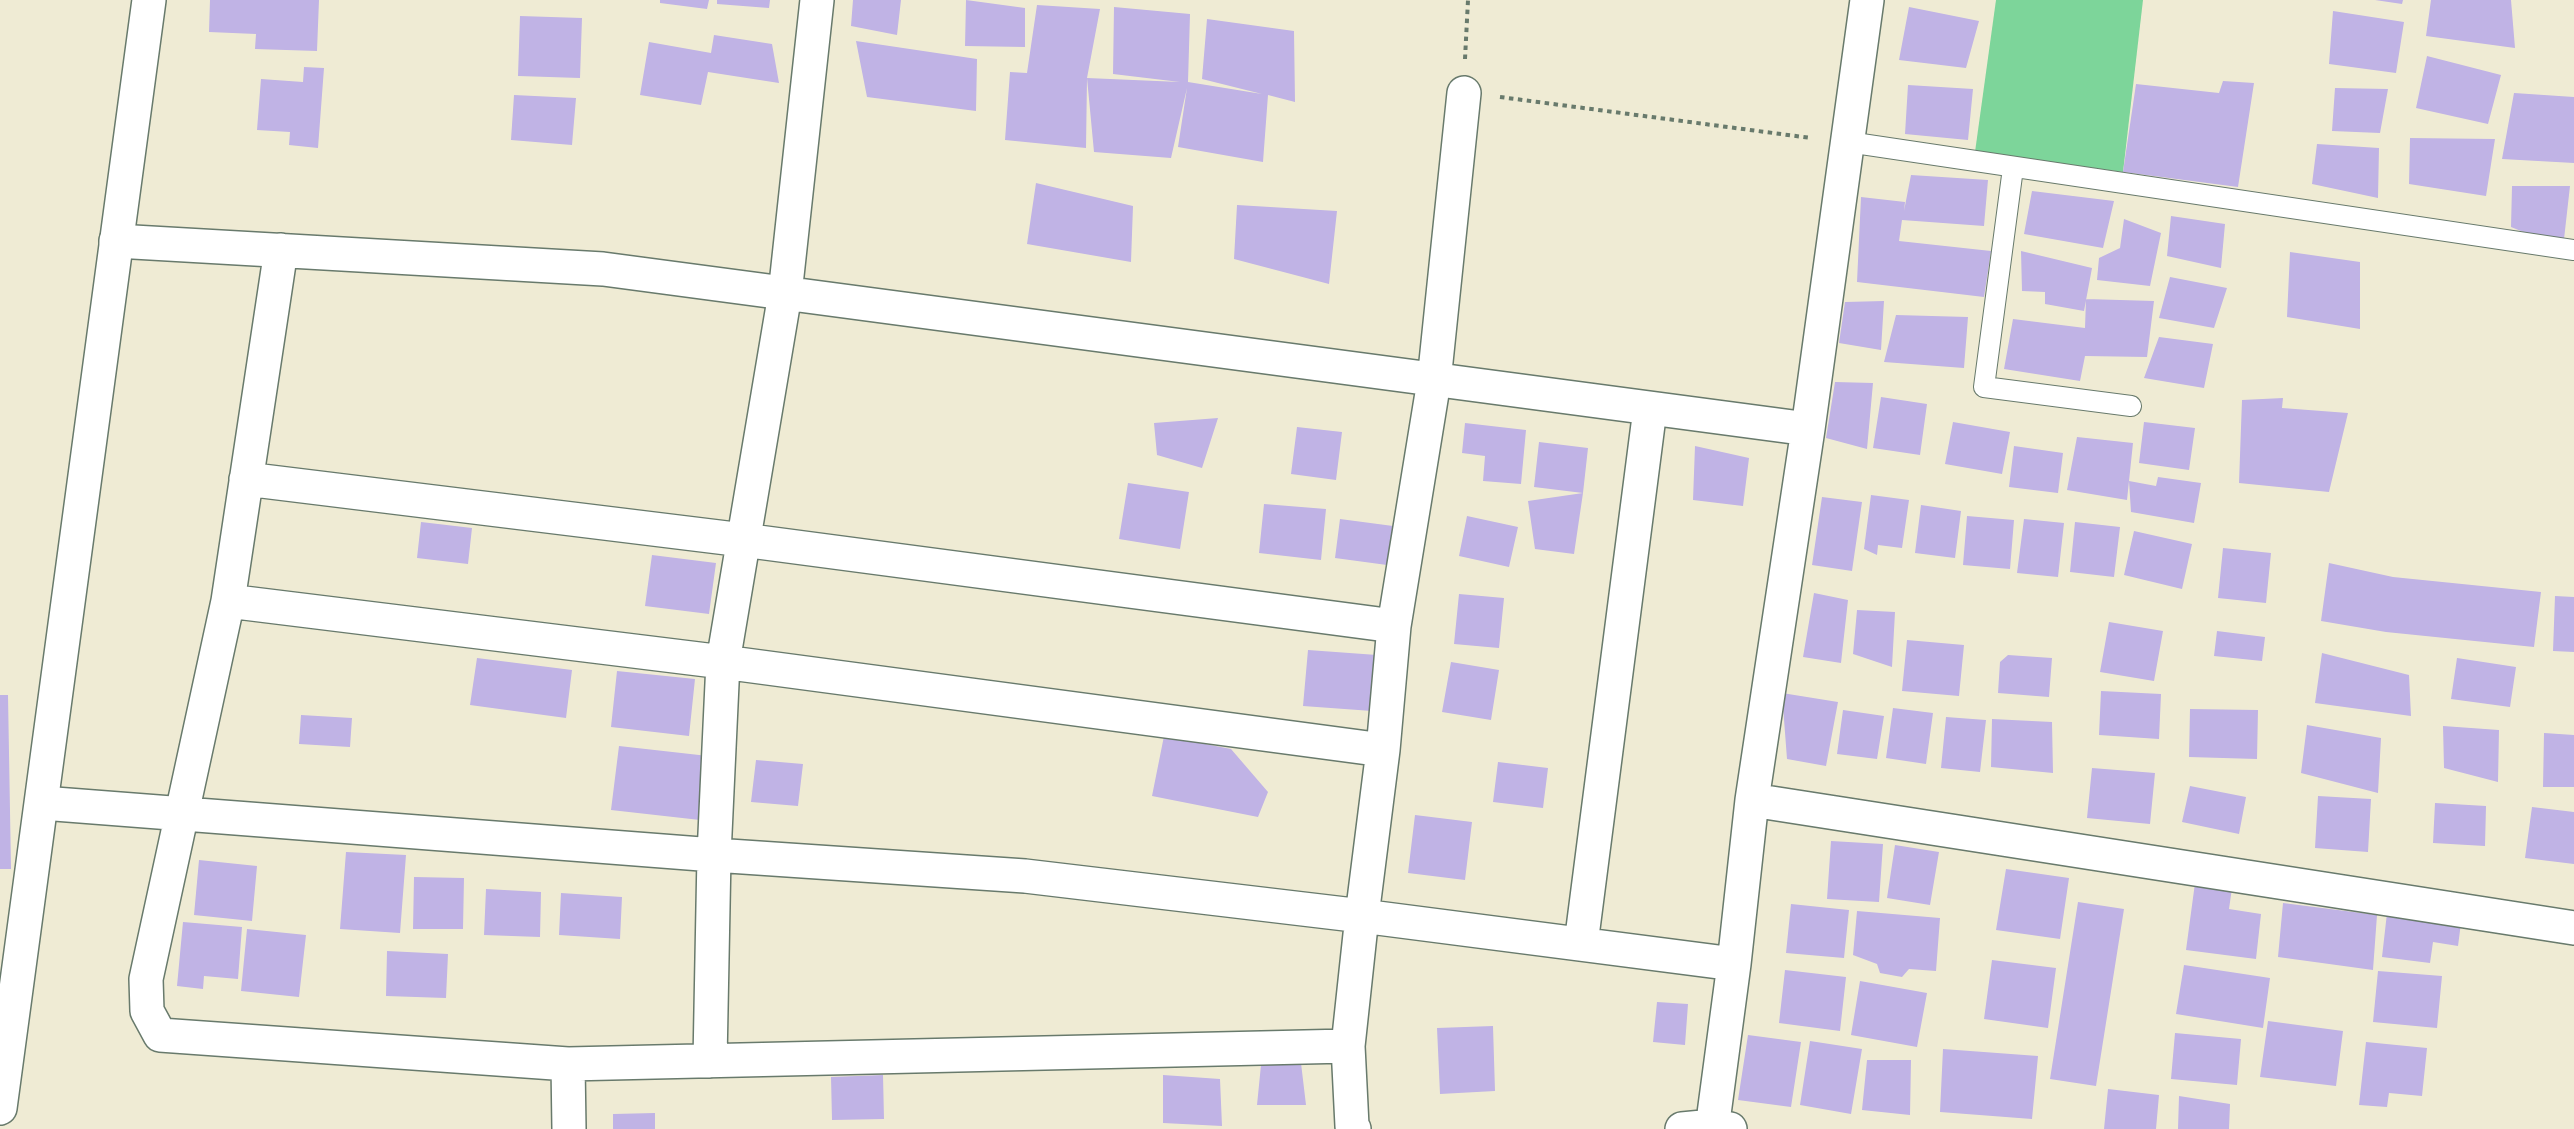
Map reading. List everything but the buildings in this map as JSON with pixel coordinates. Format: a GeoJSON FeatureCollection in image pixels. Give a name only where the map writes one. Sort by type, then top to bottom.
{"type":"FeatureCollection","features":[{"type":"Feature","properties":{"kind":"street"},"geometry":{"type":"LineString","coordinates":[[0,1108],[149,0]]}},
{"type":"Feature","properties":{"kind":"street"},"geometry":{"type":"LineString","coordinates":[[710,1061],[714,855],[723,662],[785,294],[817,0]]}},
{"type":"Feature","properties":{"kind":"street"},"geometry":{"type":"LineString","coordinates":[[1709,1128],[1734,964],[1752,800],[1808,429],[1867,0]]}},
{"type":"Feature","properties":{"kind":"street"},"geometry":{"type":"LineString","coordinates":[[1354,1129],[1348,1046],[1383,750],[1394,626],[1434,381],[1464,93]]}},
{"type":"Feature","properties":{"kind":"street"},"geometry":{"type":"LineString","coordinates":[[116,241],[603,269],[1808,429]]}},
{"type":"Feature","properties":{"kind":"street"},"geometry":{"type":"LineString","coordinates":[[281,250],[228,601],[146,979],[147,1011],[160,1035],[568,1064],[1348,1046]]}},
{"type":"Feature","properties":{"kind":"street"},"geometry":{"type":"LineString","coordinates":[[1581,944],[1650,409]]}},
{"type":"Feature","properties":{"kind":"street"},"geometry":{"type":"LineString","coordinates":[[246,479],[743,540],[1394,626]]}},
{"type":"Feature","properties":{"kind":"street"},"geometry":{"type":"LineString","coordinates":[[228,601],[723,662],[1383,750]]}},
{"type":"Feature","properties":{"kind":"street"},"geometry":{"type":"LineString","coordinates":[[1752,800],[2574,927]]}},
{"type":"Feature","properties":{"kind":"street"},"geometry":{"type":"LineString","coordinates":[[42,803],[714,855],[1025,876],[1362,916],[1734,964]]}},
{"type":"Feature","properties":{"kind":"street"},"geometry":{"type":"LineString","coordinates":[[568,1064],[569,1129]]}},
{"type":"Feature","properties":{"kind":"lane"},"geometry":{"type":"LineString","coordinates":[[1848,142],[2574,250]]}},
{"type":"Feature","properties":{"kind":"lane"},"geometry":{"type":"LineString","coordinates":[[2013,168],[1984,387],[2131,406]]}},
{"type":"Feature","properties":{"kind":"path"},"geometry":{"type":"LineString","coordinates":[[1468,0],[1464,93],[1848,142]]}},
{"type":"Feature","properties":{"kind":"green space"},"geometry":{"type":"Polygon","coordinates":[[[1996,0],[2143,0],[2123,172],[1975,152],[1996,0]]]}}]}
